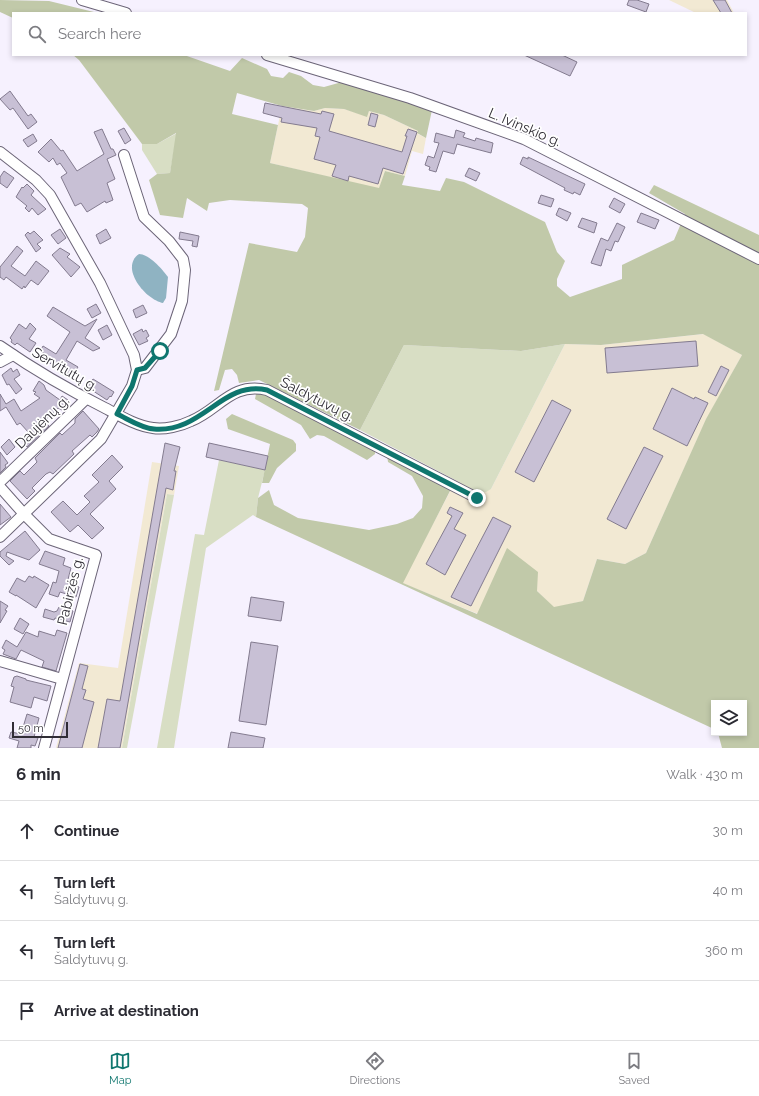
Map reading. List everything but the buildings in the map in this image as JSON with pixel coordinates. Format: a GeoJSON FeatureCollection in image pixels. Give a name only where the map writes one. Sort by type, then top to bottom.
{"type":"FeatureCollection","features":[{"type":"Feature","properties":{"kind":"street"},"geometry":{"type":"LineString","coordinates":[[86,0],[123,12]]}},
{"type":"Feature","properties":{"kind":"street","name":"L. Ivinskio g."},"geometry":{"type":"LineString","coordinates":[[270,56],[410,98],[524,139],[759,259]]}},
{"type":"Feature","properties":{"kind":"street"},"geometry":{"type":"LineString","coordinates":[[0,152],[36,180],[50,195],[100,283],[134,355],[137,370],[132,386],[101,440],[0,537]]}},
{"type":"Feature","properties":{"kind":"street"},"geometry":{"type":"LineString","coordinates":[[124,155],[144,217],[174,247],[183,259],[185,270],[182,301],[171,334],[145,368],[137,370]]}},
{"type":"Feature","properties":{"kind":"street","name":"Servitutų g."},"geometry":{"type":"LineString","coordinates":[[0,346],[86,399],[117,414]]}},
{"type":"Feature","properties":{"kind":"street"},"geometry":{"type":"LineString","coordinates":[[0,362],[13,355]]}},
{"type":"Feature","properties":{"kind":"street","name":"Šaldytuvų g."},"geometry":{"type":"LineString","coordinates":[[117,414],[146,427],[162,428],[192,421],[232,394],[244,388],[267,390],[477,498]]}},
{"type":"Feature","properties":{"kind":"street","name":"Daujėnų g."},"geometry":{"type":"LineString","coordinates":[[0,482],[86,399]]}},
{"type":"Feature","properties":{"kind":"street","name":"Pabiržės g."},"geometry":{"type":"LineString","coordinates":[[0,487],[24,514],[49,538],[96,555],[44,748]]}},
{"type":"Feature","properties":{"kind":"street"},"geometry":{"type":"LineString","coordinates":[[0,661],[62,679]]}},
{"type":"Feature","properties":{"kind":"shaded area"},"geometry":{"type":"Polygon","coordinates":[[[669,0],[727,0],[733,12],[694,12],[669,0]]]}},
{"type":"Feature","properties":{"kind":"shaded area"},"geometry":{"type":"Polygon","coordinates":[[[282,106],[314,111],[325,108],[344,109],[367,116],[369,111],[384,115],[418,131],[418,134],[426,138],[423,154],[412,151],[405,176],[385,171],[379,189],[270,163],[282,106]]]}},
{"type":"Feature","properties":{"kind":"shaded area"},"geometry":{"type":"Polygon","coordinates":[[[704,334],[742,355],[706,420],[646,553],[625,564],[597,559],[583,601],[554,608],[537,591],[478,614],[402,583],[456,480],[478,492],[491,489],[565,344],[601,345],[704,334]]]}},
{"type":"Feature","properties":{"kind":"shaded area"},"geometry":{"type":"Polygon","coordinates":[[[152,462],[179,466],[174,495],[167,494],[122,748],[56,748],[79,663],[118,668],[152,462]]]}},
{"type":"Feature","properties":{"kind":"green space"},"geometry":{"type":"Polygon","coordinates":[[[0,0],[49,1],[94,12],[12,12],[12,18],[0,12],[0,0]]]}},
{"type":"Feature","properties":{"kind":"green space"},"geometry":{"type":"Polygon","coordinates":[[[74,56],[187,56],[230,71],[242,58],[267,69],[271,76],[283,78],[289,72],[301,76],[313,85],[324,87],[342,82],[432,110],[426,138],[417,133],[418,131],[384,115],[369,111],[367,117],[344,109],[325,108],[314,111],[282,106],[237,93],[232,114],[278,125],[270,163],[379,188],[385,171],[405,176],[402,185],[440,191],[446,178],[464,182],[545,222],[557,252],[565,261],[557,279],[557,286],[570,297],[622,279],[622,265],[674,240],[685,214],[649,193],[654,185],[759,235],[759,748],[722,748],[719,736],[747,736],[747,700],[711,700],[711,728],[256,517],[258,498],[269,490],[274,505],[298,518],[369,530],[397,524],[413,518],[422,508],[423,496],[412,476],[388,462],[387,455],[451,489],[403,583],[477,614],[507,548],[538,572],[537,591],[554,607],[583,601],[597,559],[625,564],[646,553],[706,419],[742,355],[703,334],[601,345],[565,344],[521,351],[404,345],[360,430],[259,380],[239,383],[237,375],[232,369],[225,370],[219,390],[214,391],[249,243],[297,252],[305,237],[308,208],[302,204],[230,200],[209,203],[207,211],[187,198],[183,218],[160,215],[149,180],[157,174],[170,173],[176,133],[157,144],[142,144],[79,60],[74,56]]]}},
{"type":"Feature","properties":{"kind":"green space"},"geometry":{"type":"Polygon","coordinates":[[[177,133],[170,173],[157,174],[142,150],[142,144],[157,144],[177,133]]]}},
{"type":"Feature","properties":{"kind":"green space"},"geometry":{"type":"Polygon","coordinates":[[[565,344],[491,489],[486,492],[478,492],[360,430],[404,345],[521,351],[565,344]]]}},
{"type":"Feature","properties":{"kind":"green space"},"geometry":{"type":"Polygon","coordinates":[[[263,393],[375,449],[375,454],[367,460],[324,436],[317,435],[310,439],[301,425],[255,399],[256,394],[263,393]]]}},
{"type":"Feature","properties":{"kind":"green space"},"geometry":{"type":"Polygon","coordinates":[[[232,414],[293,440],[296,444],[296,451],[277,468],[269,483],[262,483],[270,444],[228,429],[226,419],[232,414]]]}},
{"type":"Feature","properties":{"kind":"green space"},"geometry":{"type":"Polygon","coordinates":[[[219,460],[265,470],[258,498],[256,517],[253,515],[206,548],[174,748],[157,748],[195,534],[204,535],[219,460]]]}},
{"type":"Feature","properties":{"kind":"green space"},"geometry":{"type":"Polygon","coordinates":[[[167,494],[174,495],[127,748],[122,748],[167,494]]]}},
{"type":"Feature","properties":{"kind":"water"},"geometry":{"type":"Polygon","coordinates":[[[139,254],[147,256],[151,259],[168,277],[166,298],[163,303],[156,301],[149,296],[137,283],[133,275],[132,267],[134,260],[139,254]]]}},
{"type":"Feature","properties":{"kind":"route"},"geometry":{"type":"LineString","coordinates":[[160,351],[145,368],[137,370],[132,386],[117,414],[146,427],[155,429],[162,428],[192,421],[206,413],[232,394],[244,388],[267,390],[278,394],[477,498]]}}]}
